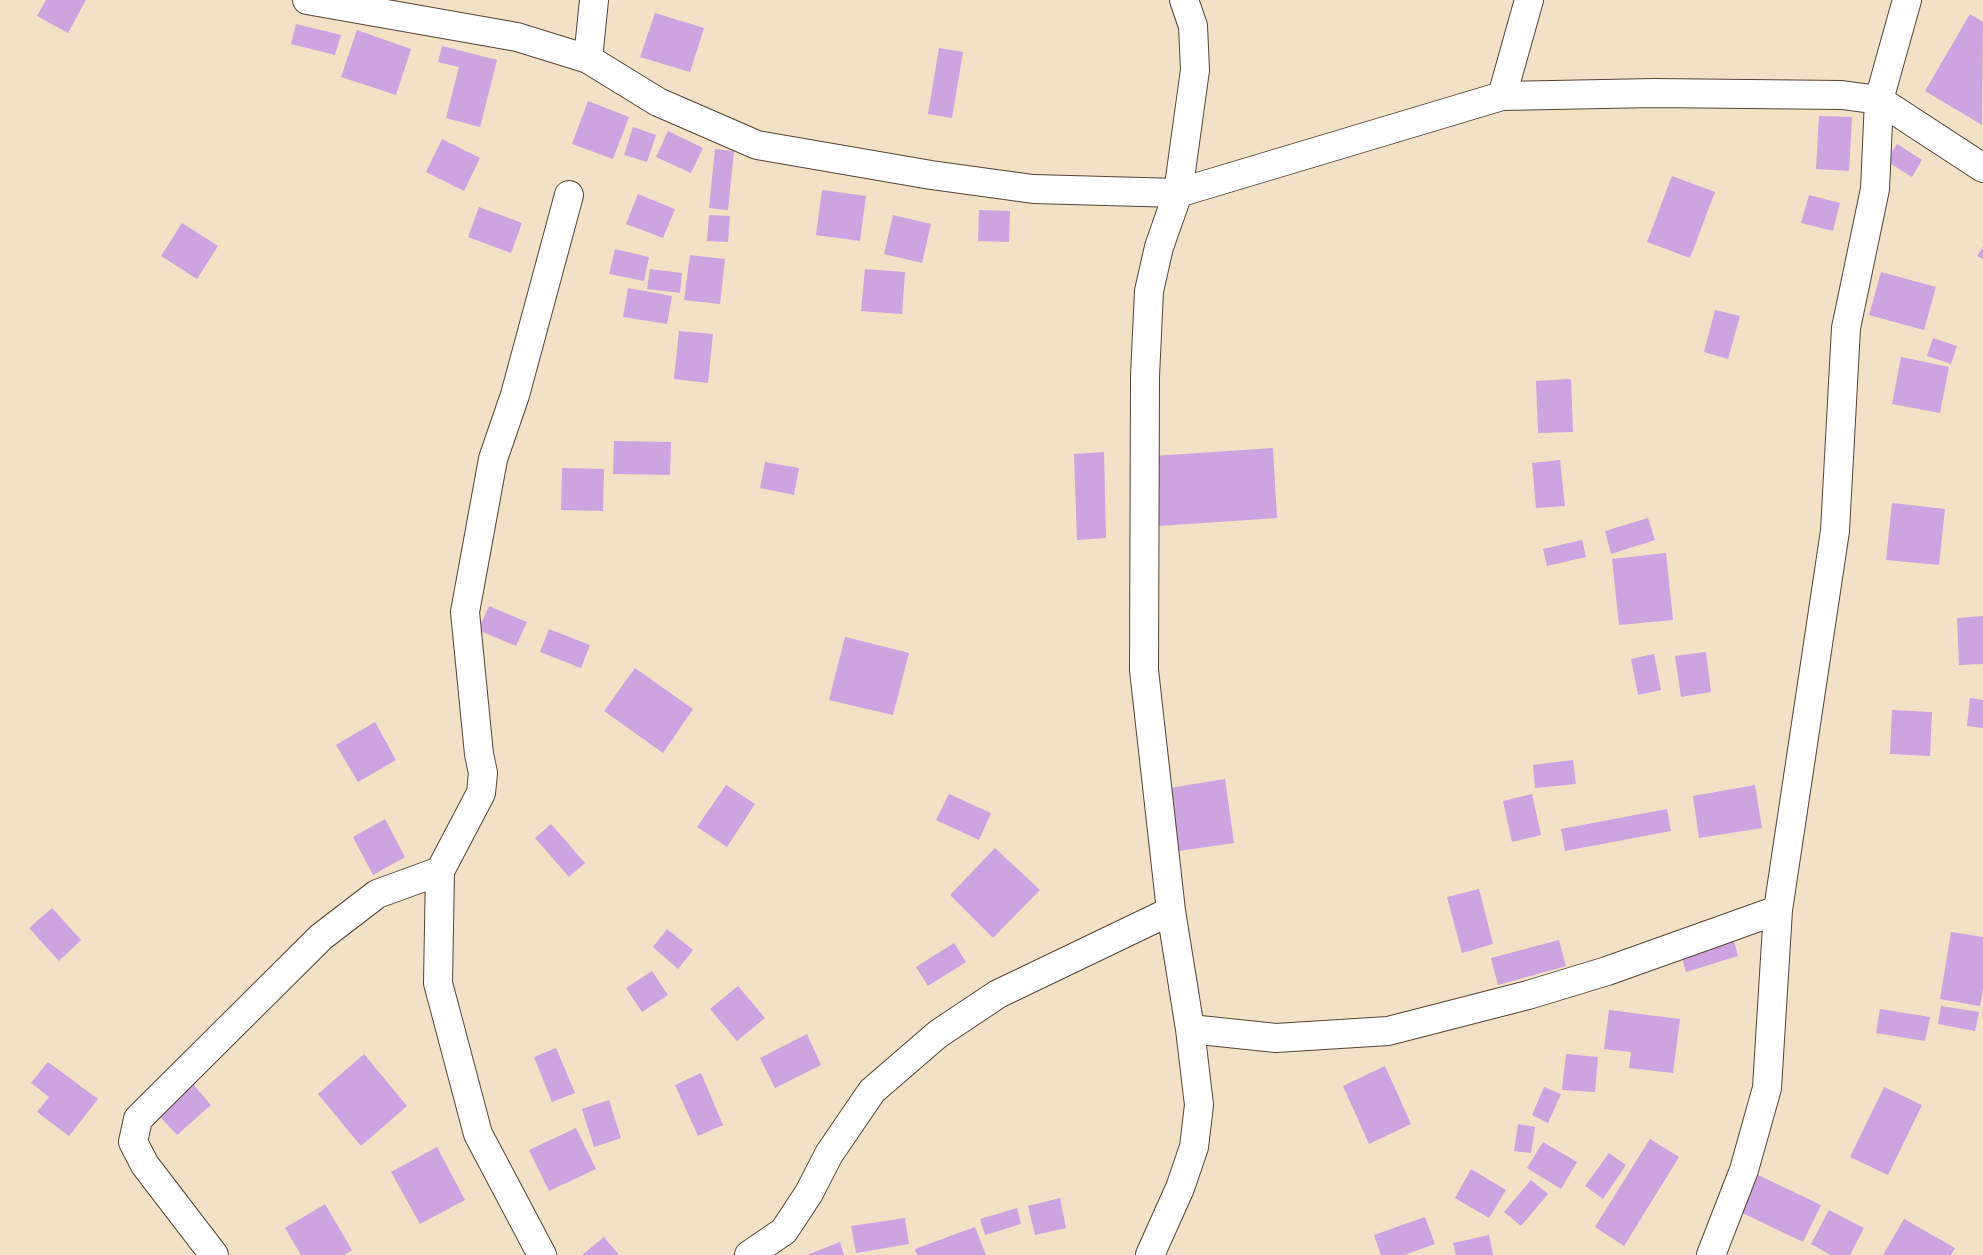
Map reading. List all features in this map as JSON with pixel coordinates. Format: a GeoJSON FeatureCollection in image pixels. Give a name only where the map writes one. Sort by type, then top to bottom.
{"type":"FeatureCollection","features":[{"type":"Feature","properties":{"kind":"street"},"geometry":{"type":"LineString","coordinates":[[307,0],[517,37],[588,59],[658,102],[757,146],[930,175],[1034,189],[1178,193],[1502,96],[1654,93],[1842,95],[1879,100],[1983,168]]}},
{"type":"Feature","properties":{"kind":"street"},"geometry":{"type":"LineString","coordinates":[[588,59],[594,0]]}},
{"type":"Feature","properties":{"kind":"street"},"geometry":{"type":"LineString","coordinates":[[1150,1255],[1180,1188],[1194,1147],[1199,1105],[1190,1029],[1171,912],[1144,670],[1145,386],[1149,290],[1159,248],[1178,193],[1195,70],[1193,26],[1184,0]]}},
{"type":"Feature","properties":{"kind":"street"},"geometry":{"type":"LineString","coordinates":[[1502,96],[1529,0]]}},
{"type":"Feature","properties":{"kind":"street"},"geometry":{"type":"LineString","coordinates":[[1710,1255],[1744,1170],[1767,1088],[1778,910],[1835,531],[1846,328],[1875,189],[1879,100],[1907,0]]}},
{"type":"Feature","properties":{"kind":"street"},"geometry":{"type":"LineString","coordinates":[[542,1255],[478,1134],[438,983],[440,871],[481,793],[483,773],[479,754],[465,612],[494,459],[515,394],[568,196]]}},
{"type":"Feature","properties":{"kind":"street"},"geometry":{"type":"LineString","coordinates":[[214,1255],[145,1165],[133,1142],[138,1119],[321,937],[377,894],[440,871]]}},
{"type":"Feature","properties":{"kind":"street"},"geometry":{"type":"LineString","coordinates":[[1190,1029],[1276,1038],[1388,1031],[1528,995],[1607,971],[1778,910]]}},
{"type":"Feature","properties":{"kind":"street"},"geometry":{"type":"LineString","coordinates":[[749,1255],[784,1231],[809,1193],[829,1154],[872,1091],[938,1034],[998,994],[1171,912]]}},
{"type":"Feature","properties":{"kind":"building"},"geometry":{"type":"Polygon","coordinates":[[[46,0],[86,0],[68,33],[37,16],[46,0]]]}},
{"type":"Feature","properties":{"kind":"building"},"geometry":{"type":"Polygon","coordinates":[[[655,13],[704,28],[690,72],[640,57],[655,13]]]}},
{"type":"Feature","properties":{"kind":"building"},"geometry":{"type":"Polygon","coordinates":[[[1970,14],[1983,22],[1982,125],[1925,91],[1970,14]]]}},
{"type":"Feature","properties":{"kind":"building"},"geometry":{"type":"Polygon","coordinates":[[[296,24],[341,35],[335,55],[291,44],[296,24]]]}},
{"type":"Feature","properties":{"kind":"building"},"geometry":{"type":"Polygon","coordinates":[[[357,30],[411,49],[396,95],[341,77],[357,30]]]}},
{"type":"Feature","properties":{"kind":"building"},"geometry":{"type":"Polygon","coordinates":[[[442,46],[497,60],[480,127],[446,118],[459,67],[438,62],[442,46]]]}},
{"type":"Feature","properties":{"kind":"building"},"geometry":{"type":"Polygon","coordinates":[[[939,48],[963,52],[952,118],[928,114],[939,48]]]}},
{"type":"Feature","properties":{"kind":"building"},"geometry":{"type":"Polygon","coordinates":[[[588,101],[629,117],[613,159],[572,144],[588,101]]]}},
{"type":"Feature","properties":{"kind":"building"},"geometry":{"type":"Polygon","coordinates":[[[1819,116],[1852,117],[1849,171],[1816,169],[1819,116]]]}},
{"type":"Feature","properties":{"kind":"building"},"geometry":{"type":"Polygon","coordinates":[[[633,127],[656,135],[647,162],[624,155],[633,127]]]}},
{"type":"Feature","properties":{"kind":"building"},"geometry":{"type":"Polygon","coordinates":[[[668,131],[703,148],[691,173],[656,157],[668,131]]]}},
{"type":"Feature","properties":{"kind":"building"},"geometry":{"type":"Polygon","coordinates":[[[442,139],[480,158],[464,191],[426,172],[442,139]]]}},
{"type":"Feature","properties":{"kind":"building"},"geometry":{"type":"Polygon","coordinates":[[[1897,144],[1922,160],[1912,177],[1886,161],[1897,144]]]}},
{"type":"Feature","properties":{"kind":"building"},"geometry":{"type":"Polygon","coordinates":[[[715,149],[734,151],[728,210],[709,208],[715,149]]]}},
{"type":"Feature","properties":{"kind":"building"},"geometry":{"type":"Polygon","coordinates":[[[1672,176],[1715,192],[1690,258],[1647,242],[1672,176]]]}},
{"type":"Feature","properties":{"kind":"building"},"geometry":{"type":"Polygon","coordinates":[[[822,190],[866,196],[860,241],[816,235],[822,190]]]}},
{"type":"Feature","properties":{"kind":"building"},"geometry":{"type":"Polygon","coordinates":[[[638,194],[675,209],[663,238],[626,224],[638,194]]]}},
{"type":"Feature","properties":{"kind":"building"},"geometry":{"type":"Polygon","coordinates":[[[1809,195],[1840,203],[1833,231],[1801,223],[1809,195]]]}},
{"type":"Feature","properties":{"kind":"building"},"geometry":{"type":"Polygon","coordinates":[[[479,207],[522,223],[511,253],[468,237],[479,207]]]}},
{"type":"Feature","properties":{"kind":"building"},"geometry":{"type":"Polygon","coordinates":[[[979,210],[1010,211],[1009,242],[978,241],[979,210]]]}},
{"type":"Feature","properties":{"kind":"building"},"geometry":{"type":"Polygon","coordinates":[[[709,215],[730,216],[728,242],[707,241],[709,215]]]}},
{"type":"Feature","properties":{"kind":"building"},"geometry":{"type":"Polygon","coordinates":[[[893,215],[931,224],[922,263],[884,254],[893,215]]]}},
{"type":"Feature","properties":{"kind":"building"},"geometry":{"type":"Polygon","coordinates":[[[182,223],[218,246],[197,279],[161,256],[182,223]]]}},
{"type":"Feature","properties":{"kind":"building"},"geometry":{"type":"Polygon","coordinates":[[[1983,247],[1983,259],[1977,256],[1983,247]]]}},
{"type":"Feature","properties":{"kind":"building"},"geometry":{"type":"Polygon","coordinates":[[[615,249],[649,257],[644,281],[609,274],[615,249]]]}},
{"type":"Feature","properties":{"kind":"building"},"geometry":{"type":"Polygon","coordinates":[[[690,255],[725,259],[720,304],[684,300],[690,255]]]}},
{"type":"Feature","properties":{"kind":"building"},"geometry":{"type":"Polygon","coordinates":[[[650,269],[682,273],[680,293],[647,289],[650,269]]]}},
{"type":"Feature","properties":{"kind":"building"},"geometry":{"type":"Polygon","coordinates":[[[865,269],[905,272],[902,314],[861,311],[865,269]]]}},
{"type":"Feature","properties":{"kind":"building"},"geometry":{"type":"Polygon","coordinates":[[[1881,272],[1936,287],[1924,330],[1869,315],[1881,272]]]}},
{"type":"Feature","properties":{"kind":"building"},"geometry":{"type":"Polygon","coordinates":[[[628,288],[672,296],[667,324],[623,317],[628,288]]]}},
{"type":"Feature","properties":{"kind":"building"},"geometry":{"type":"Polygon","coordinates":[[[1715,310],[1740,316],[1728,359],[1704,352],[1715,310]]]}},
{"type":"Feature","properties":{"kind":"building"},"geometry":{"type":"Polygon","coordinates":[[[679,331],[713,334],[708,383],[674,379],[679,331]]]}},
{"type":"Feature","properties":{"kind":"building"},"geometry":{"type":"Polygon","coordinates":[[[1933,338],[1957,346],[1951,364],[1927,356],[1933,338]]]}},
{"type":"Feature","properties":{"kind":"building"},"geometry":{"type":"Polygon","coordinates":[[[1901,357],[1949,367],[1940,413],[1892,404],[1901,357]]]}},
{"type":"Feature","properties":{"kind":"building"},"geometry":{"type":"Polygon","coordinates":[[[1571,379],[1573,432],[1538,433],[1536,381],[1571,379]]]}},
{"type":"Feature","properties":{"kind":"building"},"geometry":{"type":"Polygon","coordinates":[[[614,441],[671,442],[670,475],[613,474],[614,441]]]}},
{"type":"Feature","properties":{"kind":"building"},"geometry":{"type":"Polygon","coordinates":[[[1273,448],[1277,518],[1159,526],[1154,456],[1273,448]]]}},
{"type":"Feature","properties":{"kind":"building"},"geometry":{"type":"Polygon","coordinates":[[[1104,452],[1106,538],[1077,540],[1074,454],[1104,452]]]}},
{"type":"Feature","properties":{"kind":"building"},"geometry":{"type":"Polygon","coordinates":[[[1560,460],[1565,506],[1536,508],[1532,463],[1560,460]]]}},
{"type":"Feature","properties":{"kind":"building"},"geometry":{"type":"Polygon","coordinates":[[[765,462],[799,468],[794,495],[760,488],[765,462]]]}},
{"type":"Feature","properties":{"kind":"building"},"geometry":{"type":"Polygon","coordinates":[[[562,468],[604,469],[603,511],[561,510],[562,468]]]}},
{"type":"Feature","properties":{"kind":"building"},"geometry":{"type":"Polygon","coordinates":[[[1892,503],[1945,509],[1939,565],[1886,560],[1892,503]]]}},
{"type":"Feature","properties":{"kind":"building"},"geometry":{"type":"Polygon","coordinates":[[[1648,518],[1655,540],[1611,554],[1605,531],[1648,518]]]}},
{"type":"Feature","properties":{"kind":"building"},"geometry":{"type":"Polygon","coordinates":[[[1582,540],[1586,557],[1547,566],[1543,549],[1582,540]]]}},
{"type":"Feature","properties":{"kind":"building"},"geometry":{"type":"Polygon","coordinates":[[[1666,553],[1673,620],[1619,625],[1612,559],[1666,553]]]}},
{"type":"Feature","properties":{"kind":"building"},"geometry":{"type":"Polygon","coordinates":[[[489,606],[527,622],[516,646],[478,630],[489,606]]]}},
{"type":"Feature","properties":{"kind":"building"},"geometry":{"type":"Polygon","coordinates":[[[1983,616],[1983,664],[1959,665],[1957,618],[1983,616]]]}},
{"type":"Feature","properties":{"kind":"building"},"geometry":{"type":"Polygon","coordinates":[[[549,629],[590,645],[581,668],[540,652],[549,629]]]}},
{"type":"Feature","properties":{"kind":"building"},"geometry":{"type":"Polygon","coordinates":[[[845,637],[909,653],[893,715],[829,700],[845,637]]]}},
{"type":"Feature","properties":{"kind":"building"},"geometry":{"type":"Polygon","coordinates":[[[1706,652],[1711,692],[1681,697],[1675,656],[1706,652]]]}},
{"type":"Feature","properties":{"kind":"building"},"geometry":{"type":"Polygon","coordinates":[[[1654,654],[1661,690],[1638,695],[1631,659],[1654,654]]]}},
{"type":"Feature","properties":{"kind":"building"},"geometry":{"type":"Polygon","coordinates":[[[635,668],[693,709],[663,753],[604,711],[635,668]]]}},
{"type":"Feature","properties":{"kind":"building"},"geometry":{"type":"Polygon","coordinates":[[[1970,698],[1983,700],[1983,728],[1967,726],[1970,698]]]}},
{"type":"Feature","properties":{"kind":"building"},"geometry":{"type":"Polygon","coordinates":[[[1892,710],[1932,712],[1930,756],[1890,754],[1892,710]]]}},
{"type":"Feature","properties":{"kind":"building"},"geometry":{"type":"Polygon","coordinates":[[[375,722],[396,760],[358,782],[336,745],[375,722]]]}},
{"type":"Feature","properties":{"kind":"building"},"geometry":{"type":"Polygon","coordinates":[[[1573,760],[1576,784],[1535,788],[1533,765],[1573,760]]]}},
{"type":"Feature","properties":{"kind":"building"},"geometry":{"type":"Polygon","coordinates":[[[1225,779],[1234,843],[1172,852],[1163,789],[1225,779]]]}},
{"type":"Feature","properties":{"kind":"building"},"geometry":{"type":"Polygon","coordinates":[[[726,785],[755,804],[727,847],[697,827],[726,785]]]}},
{"type":"Feature","properties":{"kind":"building"},"geometry":{"type":"Polygon","coordinates":[[[1755,785],[1762,828],[1699,838],[1693,796],[1755,785]]]}},
{"type":"Feature","properties":{"kind":"building"},"geometry":{"type":"Polygon","coordinates":[[[949,794],[991,813],[979,840],[936,820],[949,794]]]}},
{"type":"Feature","properties":{"kind":"building"},"geometry":{"type":"Polygon","coordinates":[[[1532,794],[1541,835],[1512,842],[1503,801],[1532,794]]]}},
{"type":"Feature","properties":{"kind":"building"},"geometry":{"type":"Polygon","coordinates":[[[1667,809],[1671,831],[1565,851],[1561,829],[1667,809]]]}},
{"type":"Feature","properties":{"kind":"building"},"geometry":{"type":"Polygon","coordinates":[[[385,819],[405,857],[373,875],[353,837],[385,819]]]}},
{"type":"Feature","properties":{"kind":"building"},"geometry":{"type":"Polygon","coordinates":[[[551,824],[585,863],[569,877],[535,838],[551,824]]]}},
{"type":"Feature","properties":{"kind":"building"},"geometry":{"type":"Polygon","coordinates":[[[995,848],[1040,890],[993,938],[950,895],[995,848]]]}},
{"type":"Feature","properties":{"kind":"building"},"geometry":{"type":"Polygon","coordinates":[[[1479,889],[1493,944],[1462,953],[1447,897],[1479,889]]]}},
{"type":"Feature","properties":{"kind":"building"},"geometry":{"type":"Polygon","coordinates":[[[52,908],[81,940],[59,961],[29,928],[52,908]]]}},
{"type":"Feature","properties":{"kind":"building"},"geometry":{"type":"Polygon","coordinates":[[[667,929],[693,950],[678,969],[653,947],[667,929]]]}},
{"type":"Feature","properties":{"kind":"building"},"geometry":{"type":"Polygon","coordinates":[[[1951,932],[1983,937],[1983,990],[1980,1006],[1940,999],[1951,932]]]}},
{"type":"Feature","properties":{"kind":"building"},"geometry":{"type":"Polygon","coordinates":[[[1732,934],[1738,956],[1686,972],[1680,950],[1732,934]]]}},
{"type":"Feature","properties":{"kind":"building"},"geometry":{"type":"Polygon","coordinates":[[[1559,940],[1566,966],[1498,985],[1491,958],[1559,940]]]}},
{"type":"Feature","properties":{"kind":"building"},"geometry":{"type":"Polygon","coordinates":[[[954,943],[966,962],[928,986],[916,967],[954,943]]]}},
{"type":"Feature","properties":{"kind":"building"},"geometry":{"type":"Polygon","coordinates":[[[652,971],[668,995],[642,1012],[626,988],[652,971]]]}},
{"type":"Feature","properties":{"kind":"building"},"geometry":{"type":"Polygon","coordinates":[[[738,986],[765,1018],[737,1041],[710,1009],[738,986]]]}},
{"type":"Feature","properties":{"kind":"building"},"geometry":{"type":"Polygon","coordinates":[[[1941,1006],[1979,1012],[1975,1031],[1938,1024],[1941,1006]]]}},
{"type":"Feature","properties":{"kind":"building"},"geometry":{"type":"Polygon","coordinates":[[[1880,1009],[1930,1017],[1925,1041],[1876,1033],[1880,1009]]]}},
{"type":"Feature","properties":{"kind":"building"},"geometry":{"type":"Polygon","coordinates":[[[1609,1010],[1680,1019],[1673,1073],[1629,1068],[1631,1052],[1604,1049],[1609,1010]]]}},
{"type":"Feature","properties":{"kind":"building"},"geometry":{"type":"Polygon","coordinates":[[[807,1034],[821,1065],[775,1088],[760,1058],[807,1034]]]}},
{"type":"Feature","properties":{"kind":"building"},"geometry":{"type":"Polygon","coordinates":[[[556,1048],[575,1093],[552,1102],[534,1057],[556,1048]]]}},
{"type":"Feature","properties":{"kind":"building"},"geometry":{"type":"Polygon","coordinates":[[[364,1054],[407,1106],[361,1146],[318,1094],[364,1054]]]}},
{"type":"Feature","properties":{"kind":"building"},"geometry":{"type":"Polygon","coordinates":[[[1566,1054],[1598,1057],[1595,1092],[1562,1090],[1566,1054]]]}},
{"type":"Feature","properties":{"kind":"building"},"geometry":{"type":"Polygon","coordinates":[[[48,1062],[98,1099],[69,1136],[37,1112],[49,1097],[31,1083],[48,1062]]]}},
{"type":"Feature","properties":{"kind":"building"},"geometry":{"type":"Polygon","coordinates":[[[1385,1066],[1411,1124],[1369,1144],[1343,1086],[1385,1066]]]}},
{"type":"Feature","properties":{"kind":"building"},"geometry":{"type":"Polygon","coordinates":[[[701,1073],[723,1125],[698,1136],[675,1085],[701,1073]]]}},
{"type":"Feature","properties":{"kind":"building"},"geometry":{"type":"Polygon","coordinates":[[[187,1077],[211,1105],[177,1135],[152,1108],[187,1077]]]}},
{"type":"Feature","properties":{"kind":"building"},"geometry":{"type":"Polygon","coordinates":[[[1544,1087],[1561,1094],[1548,1123],[1532,1115],[1544,1087]]]}},
{"type":"Feature","properties":{"kind":"building"},"geometry":{"type":"Polygon","coordinates":[[[1884,1087],[1922,1105],[1888,1175],[1850,1157],[1884,1087]]]}},
{"type":"Feature","properties":{"kind":"building"},"geometry":{"type":"Polygon","coordinates":[[[609,1100],[621,1138],[594,1147],[582,1109],[609,1100]]]}},
{"type":"Feature","properties":{"kind":"building"},"geometry":{"type":"Polygon","coordinates":[[[1518,1124],[1535,1127],[1531,1153],[1514,1151],[1518,1124]]]}},
{"type":"Feature","properties":{"kind":"building"},"geometry":{"type":"Polygon","coordinates":[[[576,1128],[596,1169],[549,1191],[529,1150],[576,1128]]]}},
{"type":"Feature","properties":{"kind":"building"},"geometry":{"type":"Polygon","coordinates":[[[1650,1139],[1679,1157],[1624,1246],[1595,1227],[1650,1139]]]}},
{"type":"Feature","properties":{"kind":"building"},"geometry":{"type":"Polygon","coordinates":[[[1543,1142],[1577,1162],[1561,1189],[1527,1168],[1543,1142]]]}},
{"type":"Feature","properties":{"kind":"building"},"geometry":{"type":"Polygon","coordinates":[[[437,1147],[465,1200],[420,1224],[391,1172],[437,1147]]]}},
{"type":"Feature","properties":{"kind":"building"},"geometry":{"type":"Polygon","coordinates":[[[1609,1153],[1626,1165],[1603,1199],[1585,1186],[1609,1153]]]}},
{"type":"Feature","properties":{"kind":"building"},"geometry":{"type":"Polygon","coordinates":[[[1471,1169],[1506,1190],[1489,1218],[1455,1198],[1471,1169]]]}},
{"type":"Feature","properties":{"kind":"building"},"geometry":{"type":"Polygon","coordinates":[[[1754,1173],[1821,1205],[1803,1242],[1736,1210],[1754,1173]]]}},
{"type":"Feature","properties":{"kind":"building"},"geometry":{"type":"Polygon","coordinates":[[[1531,1180],[1548,1194],[1521,1226],[1504,1212],[1531,1180]]]}},
{"type":"Feature","properties":{"kind":"building"},"geometry":{"type":"Polygon","coordinates":[[[1060,1198],[1066,1228],[1035,1235],[1028,1206],[1060,1198]]]}},
{"type":"Feature","properties":{"kind":"building"},"geometry":{"type":"Polygon","coordinates":[[[325,1204],[352,1250],[344,1255],[301,1255],[285,1228],[325,1204]]]}},
{"type":"Feature","properties":{"kind":"building"},"geometry":{"type":"Polygon","coordinates":[[[1017,1208],[1021,1224],[985,1235],[980,1219],[1017,1208]]]}},
{"type":"Feature","properties":{"kind":"building"},"geometry":{"type":"Polygon","coordinates":[[[1829,1210],[1864,1228],[1850,1255],[1831,1255],[1811,1244],[1829,1210]]]}},
{"type":"Feature","properties":{"kind":"building"},"geometry":{"type":"Polygon","coordinates":[[[1425,1217],[1435,1244],[1404,1255],[1381,1255],[1374,1235],[1425,1217]]]}},
{"type":"Feature","properties":{"kind":"building"},"geometry":{"type":"Polygon","coordinates":[[[905,1218],[909,1244],[856,1253],[851,1226],[905,1218]]]}},
{"type":"Feature","properties":{"kind":"building"},"geometry":{"type":"Polygon","coordinates":[[[1904,1219],[1955,1248],[1951,1255],[1883,1255],[1904,1219]]]}},
{"type":"Feature","properties":{"kind":"building"},"geometry":{"type":"Polygon","coordinates":[[[975,1227],[986,1255],[917,1255],[915,1249],[975,1227]]]}},
{"type":"Feature","properties":{"kind":"building"},"geometry":{"type":"Polygon","coordinates":[[[1489,1235],[1493,1255],[1456,1255],[1453,1243],[1489,1235]]]}},
{"type":"Feature","properties":{"kind":"building"},"geometry":{"type":"Polygon","coordinates":[[[604,1237],[619,1255],[582,1255],[604,1237]]]}},
{"type":"Feature","properties":{"kind":"building"},"geometry":{"type":"Polygon","coordinates":[[[840,1242],[844,1255],[807,1255],[840,1242]]]}}]}
